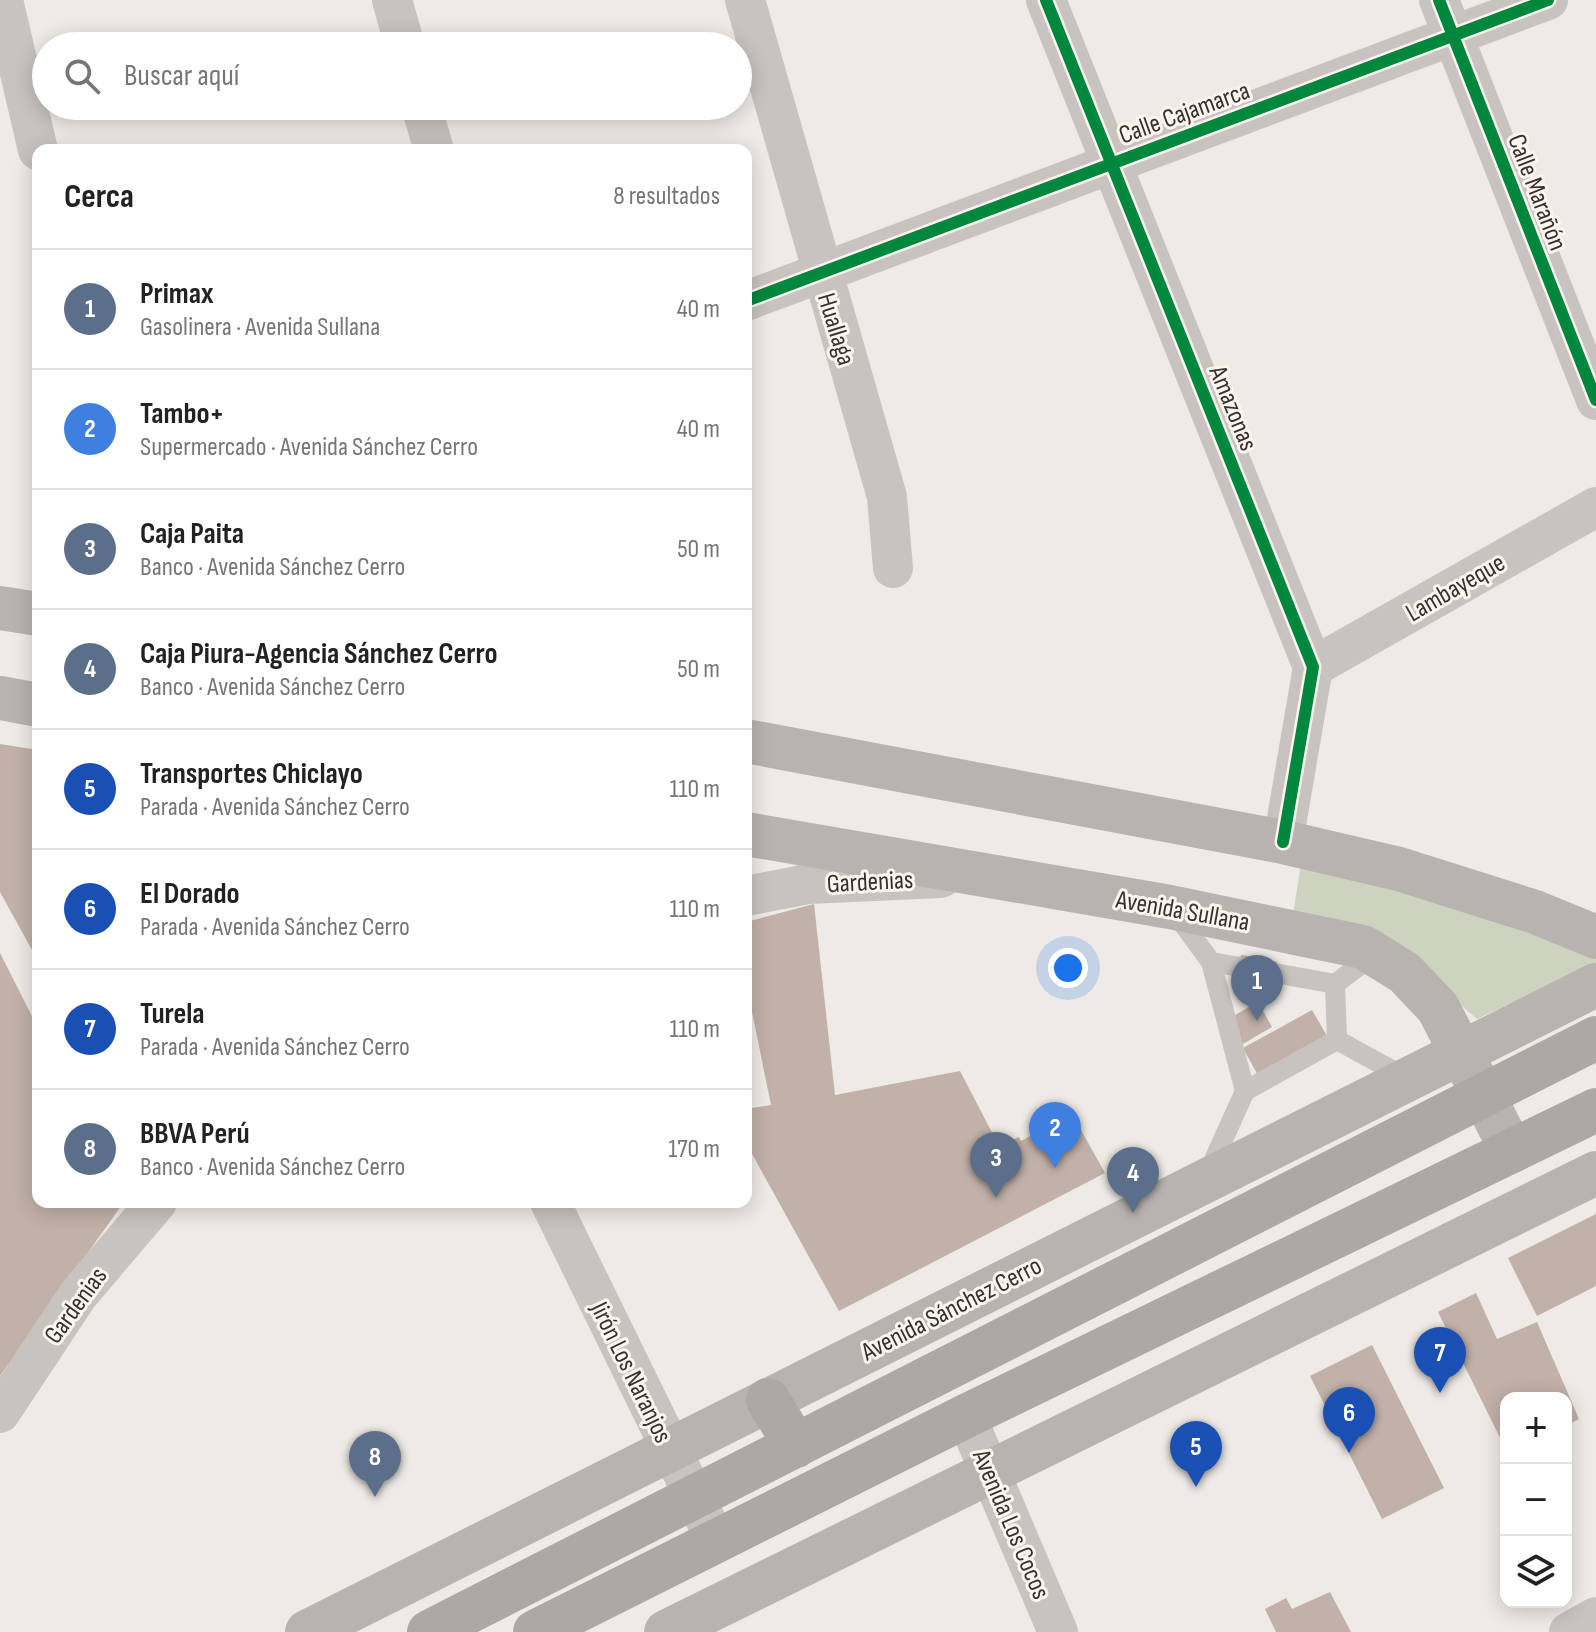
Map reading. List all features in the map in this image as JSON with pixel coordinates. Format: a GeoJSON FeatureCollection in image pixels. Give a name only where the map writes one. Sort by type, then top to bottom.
{"type":"FeatureCollection","features":[{"type":"Feature","properties":{"kind":"main road"},"geometry":{"type":"LineString","coordinates":[[0,608],[32,613]]}},
{"type":"Feature","properties":{"kind":"main road"},"geometry":{"type":"LineString","coordinates":[[0,698],[32,704]]}},
{"type":"Feature","properties":{"kind":"main road"},"geometry":{"type":"LineString","coordinates":[[752,742],[1283,842],[1399,869],[1535,912],[1596,937]]}},
{"type":"Feature","properties":{"kind":"main road","name":"Avenida Sullana"},"geometry":{"type":"LineString","coordinates":[[752,835],[1170,907],[1270,926],[1376,953],[1405,973],[1438,1008],[1512,1151]]}},
{"type":"Feature","properties":{"kind":"main road","name":"Avenida Sánchez Cerro"},"geometry":{"type":"LineString","coordinates":[[307,1632],[1596,985]]}},
{"type":"Feature","properties":{"kind":"main road","name":"Avenida Sánchez Cerro"},"geometry":{"type":"LineString","coordinates":[[429,1632],[1596,1038]]}},
{"type":"Feature","properties":{"kind":"main road"},"geometry":{"type":"LineString","coordinates":[[535,1632],[966,1416],[1596,1110]]}},
{"type":"Feature","properties":{"kind":"main road"},"geometry":{"type":"LineString","coordinates":[[666,1632],[1596,1173]]}},
{"type":"Feature","properties":{"kind":"main road"},"geometry":{"type":"LineString","coordinates":[[768,1400],[796,1446]]}},
{"type":"Feature","properties":{"kind":"street"},"geometry":{"type":"LineString","coordinates":[[3,0],[37,144]]}},
{"type":"Feature","properties":{"kind":"street"},"geometry":{"type":"LineString","coordinates":[[392,0],[401,32]]}},
{"type":"Feature","properties":{"kind":"street","name":"Huallaga"},"geometry":{"type":"LineString","coordinates":[[745,0],[820,272],[887,497],[893,568]]}},
{"type":"Feature","properties":{"kind":"street","name":"Amazonas"},"geometry":{"type":"LineString","coordinates":[[1046,0],[1313,667]]}},
{"type":"Feature","properties":{"kind":"street","name":"Calle Marañón"},"geometry":{"type":"LineString","coordinates":[[1439,0],[1596,400]]}},
{"type":"Feature","properties":{"kind":"street","name":"Calle Cajamarca"},"geometry":{"type":"LineString","coordinates":[[752,299],[1112,161],[1454,38],[1548,0]]}},
{"type":"Feature","properties":{"kind":"street"},"geometry":{"type":"LineString","coordinates":[[425,120],[432,144]]}},
{"type":"Feature","properties":{"kind":"street","name":"Lambayeque"},"geometry":{"type":"LineString","coordinates":[[1313,667],[1596,507]]}},
{"type":"Feature","properties":{"kind":"street"},"geometry":{"type":"LineString","coordinates":[[1283,842],[1313,667]]}},
{"type":"Feature","properties":{"kind":"street","name":"Gardenias"},"geometry":{"type":"LineString","coordinates":[[752,895],[808,884],[996,876]]}},
{"type":"Feature","properties":{"kind":"street","name":"Gardenias"},"geometry":{"type":"LineString","coordinates":[[0,1413],[78,1295],[152,1208]]}},
{"type":"Feature","properties":{"kind":"street","name":"Jirón Los Naranjos"},"geometry":{"type":"LineString","coordinates":[[553,1208],[716,1541]]}},
{"type":"Feature","properties":{"kind":"street","name":"Avenida Los Cocos"},"geometry":{"type":"LineString","coordinates":[[966,1416],[1058,1632]]}},
{"type":"Feature","properties":{"kind":"street"},"geometry":{"type":"LineString","coordinates":[[1569,1632],[1596,1617]]}},
{"type":"Feature","properties":{"kind":"lane"},"geometry":{"type":"LineString","coordinates":[[1170,907],[1211,962],[1245,1091]]}},
{"type":"Feature","properties":{"kind":"lane"},"geometry":{"type":"LineString","coordinates":[[1275,973],[1335,984],[1376,953]]}},
{"type":"Feature","properties":{"kind":"lane"},"geometry":{"type":"LineString","coordinates":[[1211,962],[1240,967]]}},
{"type":"Feature","properties":{"kind":"lane"},"geometry":{"type":"LineString","coordinates":[[1335,984],[1337,1040]]}},
{"type":"Feature","properties":{"kind":"lane"},"geometry":{"type":"LineString","coordinates":[[1204,1181],[1245,1091],[1337,1040]]}},
{"type":"Feature","properties":{"kind":"lane"},"geometry":{"type":"LineString","coordinates":[[1337,1040],[1408,1079]]}},
{"type":"Feature","properties":{"kind":"green space"},"geometry":{"type":"Polygon","coordinates":[[[1301,864],[1517,921],[1596,958],[1596,963],[1477,1019],[1390,943],[1293,915],[1301,864]]]}},
{"type":"Feature","properties":{"kind":"building"},"geometry":{"type":"Polygon","coordinates":[[[0,744],[32,749],[32,950],[0,892],[0,744]]]}},
{"type":"Feature","properties":{"kind":"building"},"geometry":{"type":"Polygon","coordinates":[[[814,904],[835,1095],[960,1071],[999,1146],[1019,1137],[1021,1141],[1072,1114],[1105,1173],[839,1311],[752,1154],[752,1108],[771,1105],[752,1012],[752,920],[814,904]]]}},
{"type":"Feature","properties":{"kind":"building"},"geometry":{"type":"Polygon","coordinates":[[[0,953],[32,1016],[32,1208],[120,1208],[0,1376],[0,953]]]}},
{"type":"Feature","properties":{"kind":"building"},"geometry":{"type":"Polygon","coordinates":[[[1241,955],[1277,962],[1271,995],[1235,989],[1241,955]]]}},
{"type":"Feature","properties":{"kind":"building"},"geometry":{"type":"Polygon","coordinates":[[[1258,1002],[1272,1027],[1243,1044],[1228,1019],[1258,1002]]]}},
{"type":"Feature","properties":{"kind":"building"},"geometry":{"type":"Polygon","coordinates":[[[1312,1010],[1330,1041],[1260,1079],[1243,1048],[1312,1010]]]}},
{"type":"Feature","properties":{"kind":"building"},"geometry":{"type":"Polygon","coordinates":[[[1596,1214],[1596,1286],[1537,1316],[1508,1258],[1596,1214]]]}},
{"type":"Feature","properties":{"kind":"building"},"geometry":{"type":"Polygon","coordinates":[[[1476,1293],[1497,1339],[1537,1322],[1567,1392],[1500,1392],[1500,1438],[1438,1312],[1476,1293]]]}},
{"type":"Feature","properties":{"kind":"building"},"geometry":{"type":"Polygon","coordinates":[[[1372,1345],[1444,1488],[1382,1519],[1310,1376],[1372,1345]]]}},
{"type":"Feature","properties":{"kind":"building"},"geometry":{"type":"Polygon","coordinates":[[[1572,1403],[1579,1419],[1572,1423],[1572,1403]]]}},
{"type":"Feature","properties":{"kind":"building"},"geometry":{"type":"Polygon","coordinates":[[[1330,1592],[1351,1632],[1276,1632],[1265,1609],[1286,1598],[1292,1609],[1330,1592]]]}},
{"type":"Feature","properties":{"kind":"cycle path"},"geometry":{"type":"LineString","coordinates":[[1046,0],[1313,667],[1283,842]]}},
{"type":"Feature","properties":{"kind":"cycle path"},"geometry":{"type":"LineString","coordinates":[[1439,0],[1596,400]]}},
{"type":"Feature","properties":{"kind":"cycle path"},"geometry":{"type":"LineString","coordinates":[[752,299],[1548,0]]}},
{"type":"Feature","properties":{"kind":"place","name":"Primax"},"geometry":{"type":"Point","coordinates":[1257,1021]}},
{"type":"Feature","properties":{"kind":"place","name":"Tambo+"},"geometry":{"type":"Point","coordinates":[1055,1168]}},
{"type":"Feature","properties":{"kind":"place","name":"Caja Paita"},"geometry":{"type":"Point","coordinates":[996,1198]}},
{"type":"Feature","properties":{"kind":"place","name":"Caja Piura-Agencia Sánchez Cerro"},"geometry":{"type":"Point","coordinates":[1133,1213]}},
{"type":"Feature","properties":{"kind":"place","name":"Turela"},"geometry":{"type":"Point","coordinates":[1440,1393]}},
{"type":"Feature","properties":{"kind":"place","name":"El Dorado"},"geometry":{"type":"Point","coordinates":[1349,1453]}},
{"type":"Feature","properties":{"kind":"place","name":"Transportes Chiclayo"},"geometry":{"type":"Point","coordinates":[1196,1487]}},
{"type":"Feature","properties":{"kind":"place","name":"BBVA Perú"},"geometry":{"type":"Point","coordinates":[375,1497]}}]}
